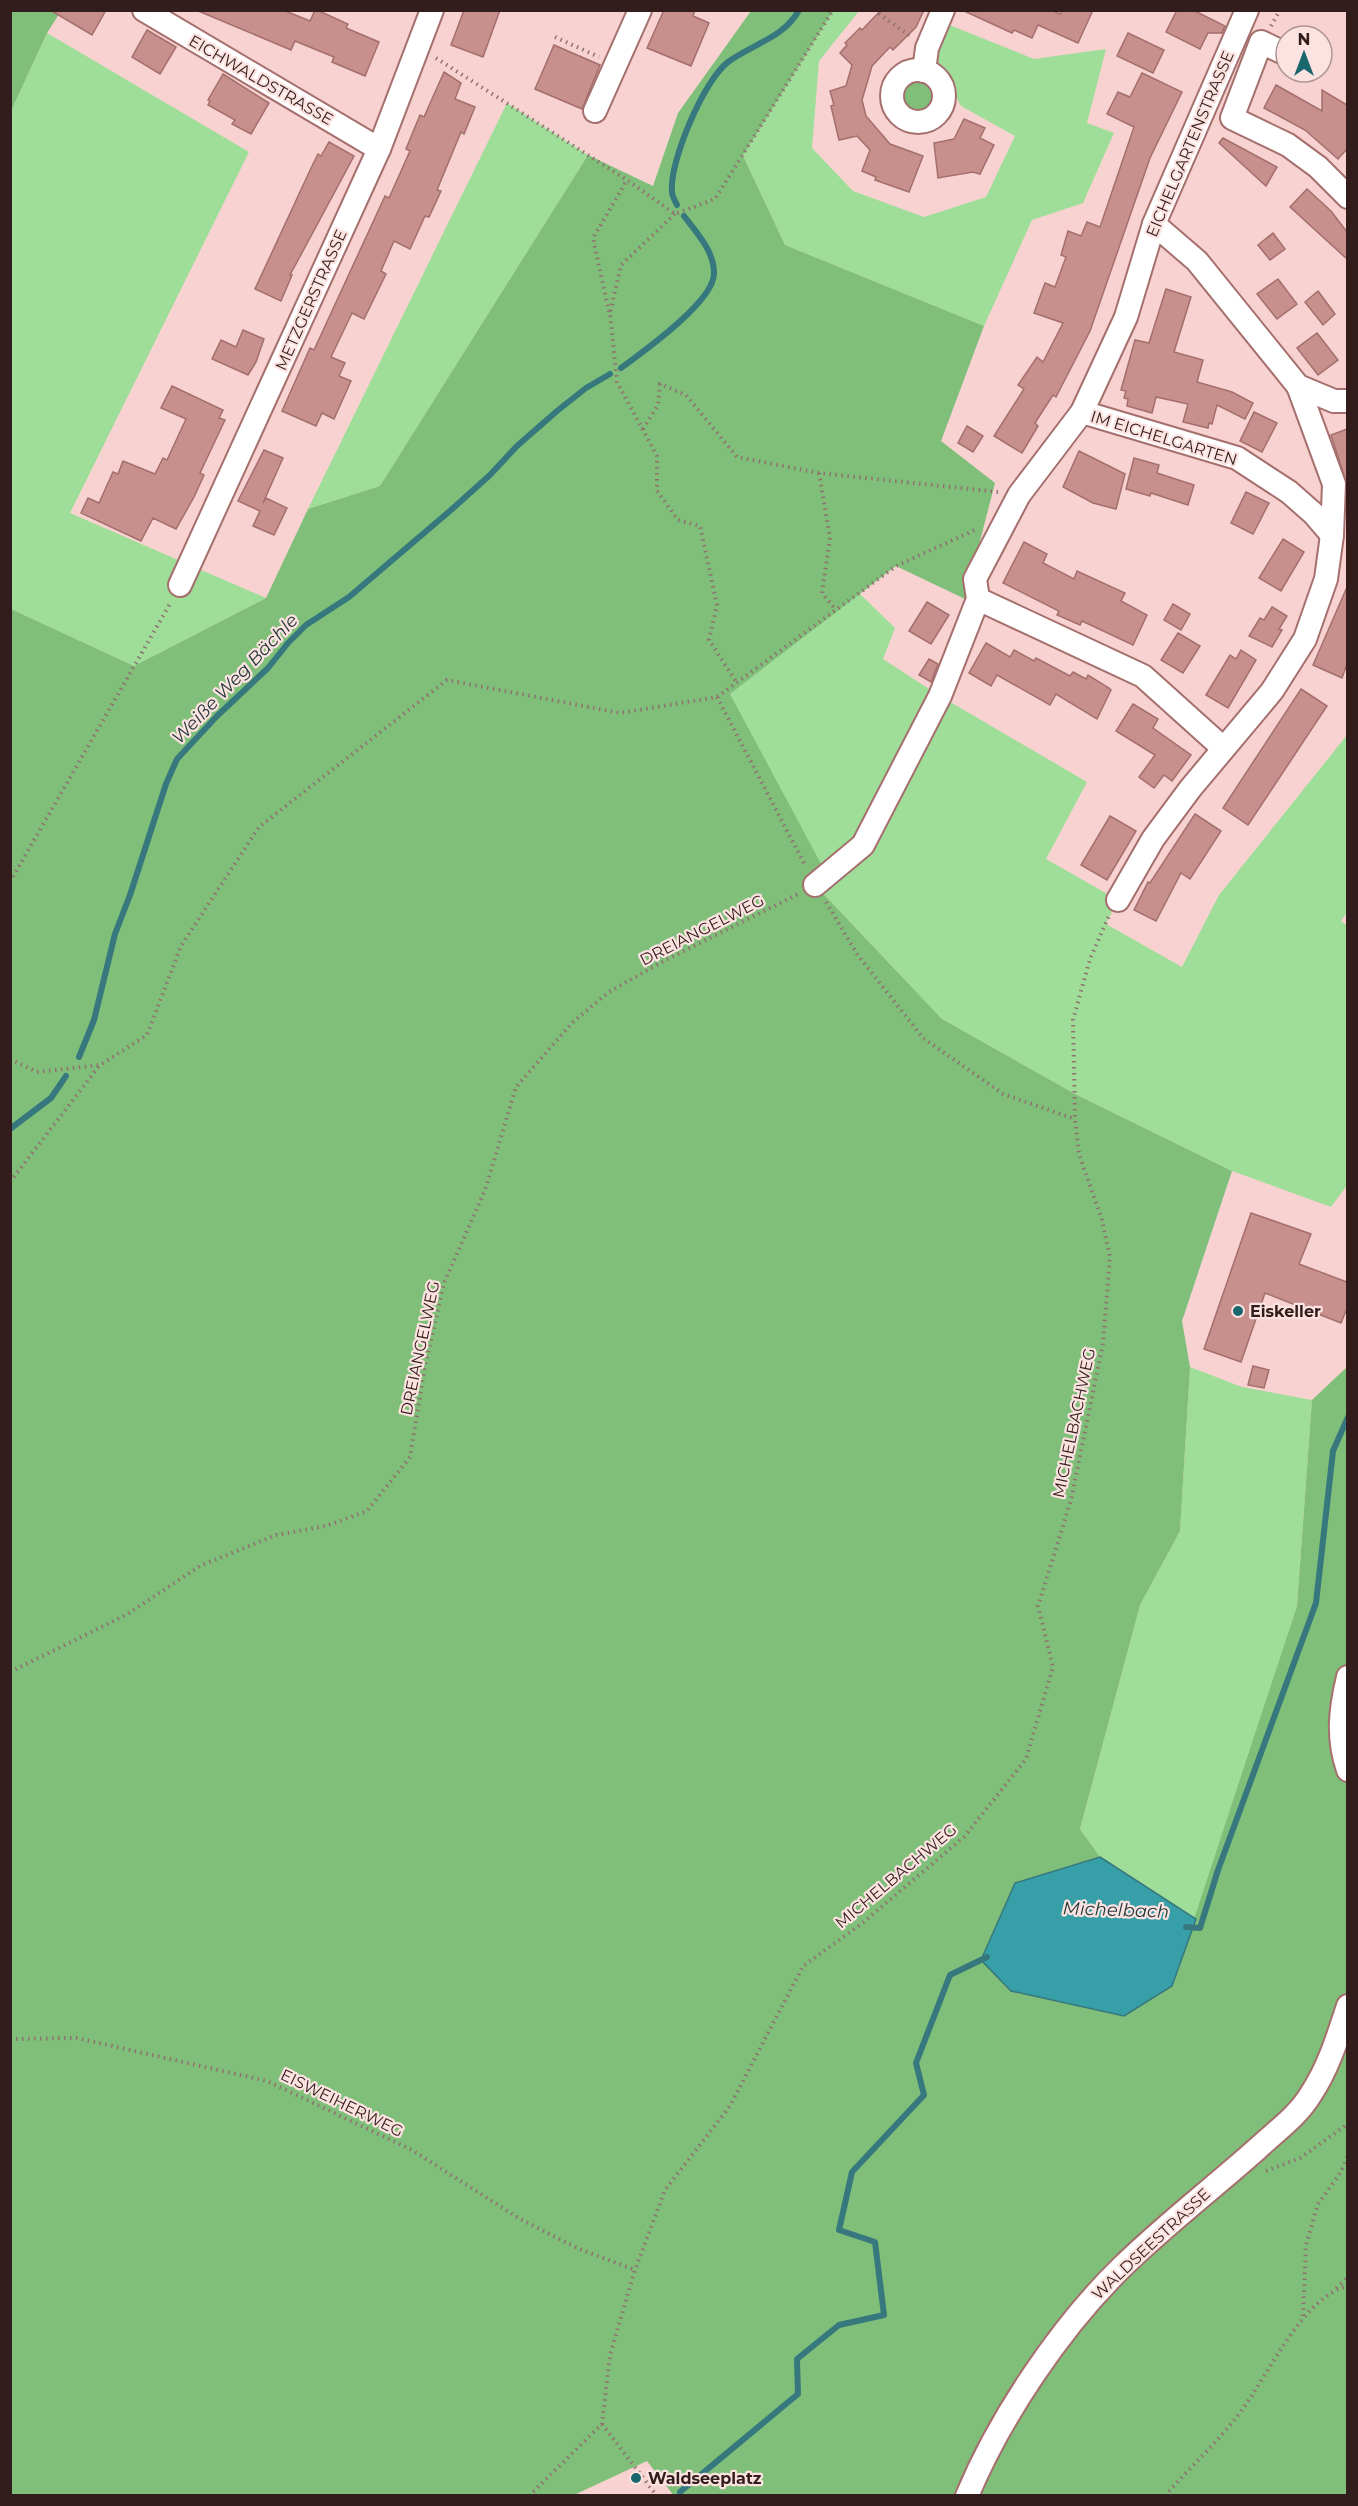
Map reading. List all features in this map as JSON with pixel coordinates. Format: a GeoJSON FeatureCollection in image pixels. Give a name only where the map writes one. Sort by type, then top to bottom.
{"type":"FeatureCollection","features":[{"type":"Feature","properties":{"kind":"street","name":"EICHWALDSTRASSE"},"geometry":{"type":"LineString","coordinates":[[144,10],[379,149]]}},
{"type":"Feature","properties":{"kind":"street","name":"METZGERSTRASSE"},"geometry":{"type":"LineString","coordinates":[[180,585],[379,149],[432,10]]}},
{"type":"Feature","properties":{"kind":"street"},"geometry":{"type":"LineString","coordinates":[[595,111],[640,10]]}},
{"type":"Feature","properties":{"kind":"street"},"geometry":{"type":"LineString","coordinates":[[924,71],[927,48],[943,10]]}},
{"type":"Feature","properties":{"kind":"street","name":"EICHELGARTENSTRASSE"},"geometry":{"type":"LineString","coordinates":[[1082,412],[1126,317],[1154,224],[1247,10]]}},
{"type":"Feature","properties":{"kind":"street"},"geometry":{"type":"LineString","coordinates":[[1274,48],[1261,42],[1232,118],[1288,144],[1318,167],[1347,197]]}},
{"type":"Feature","properties":{"kind":"street"},"geometry":{"type":"LineString","coordinates":[[1118,900],[1153,839],[1223,748],[1272,691],[1305,639],[1326,579],[1332,535],[1334,483],[1298,386],[1197,261],[1154,224]]}},
{"type":"Feature","properties":{"kind":"street"},"geometry":{"type":"LineString","coordinates":[[1298,386],[1334,400],[1347,401]]}},
{"type":"Feature","properties":{"kind":"street","name":"IM EICHELGARTEN"},"geometry":{"type":"LineString","coordinates":[[815,885],[863,845],[940,696],[978,599],[975,579],[1019,495],[1082,412],[1237,458],[1289,492],[1314,514],[1332,535]]}},
{"type":"Feature","properties":{"kind":"street"},"geometry":{"type":"LineString","coordinates":[[978,599],[1143,676],[1223,748]]}},
{"type":"Feature","properties":{"kind":"street"},"geometry":{"type":"LineString","coordinates":[[1347,1677],[1341,1702],[1339,1729],[1341,1751],[1347,1770]]}},
{"type":"Feature","properties":{"kind":"street","name":"WALDSEESTRASSE"},"geometry":{"type":"LineString","coordinates":[[968,2496],[978,2469],[1022,2394],[1088,2302],[1158,2234],[1288,2121],[1311,2096],[1331,2058],[1347,2006]]}},
{"type":"Feature","properties":{"kind":"path"},"geometry":{"type":"LineString","coordinates":[[610,313],[621,265],[675,214],[716,199],[833,10]]}},
{"type":"Feature","properties":{"kind":"path"},"geometry":{"type":"LineString","coordinates":[[874,10],[927,48]]}},
{"type":"Feature","properties":{"kind":"path"},"geometry":{"type":"LineString","coordinates":[[555,37],[616,64]]}},
{"type":"Feature","properties":{"kind":"path"},"geometry":{"type":"LineString","coordinates":[[418,46],[627,180],[675,214]]}},
{"type":"Feature","properties":{"kind":"path"},"geometry":{"type":"LineString","coordinates":[[627,180],[593,238],[610,313],[617,382],[657,456],[657,491],[678,520],[700,526],[717,605],[709,640],[736,683]]}},
{"type":"Feature","properties":{"kind":"path"},"geometry":{"type":"LineString","coordinates":[[643,430],[658,405],[660,384],[686,395],[737,457],[819,473],[1019,495]]}},
{"type":"Feature","properties":{"kind":"path"},"geometry":{"type":"LineString","coordinates":[[819,473],[830,538],[822,594],[836,610]]}},
{"type":"Feature","properties":{"kind":"path"},"geometry":{"type":"LineString","coordinates":[[10,1182],[100,1065],[147,1035],[181,946],[259,827],[447,680],[620,712],[717,697],[897,566],[1008,515]]}},
{"type":"Feature","properties":{"kind":"path"},"geometry":{"type":"LineString","coordinates":[[10,882],[180,585]]}},
{"type":"Feature","properties":{"kind":"path"},"geometry":{"type":"LineString","coordinates":[[717,697],[815,885],[857,954],[923,1038],[1004,1094],[1075,1119]]}},
{"type":"Feature","properties":{"kind":"path","name":"DREIANGELWEG"},"geometry":{"type":"LineString","coordinates":[[10,1672],[126,1615],[200,1566],[276,1535],[326,1526],[368,1511],[410,1457],[425,1366],[444,1283],[485,1190],[516,1087],[573,1023],[609,992],[660,963],[815,885]]}},
{"type":"Feature","properties":{"kind":"path","name":"MICHELBACHWEG"},"geometry":{"type":"LineString","coordinates":[[602,2424],[610,2355],[635,2270],[665,2190],[730,2106],[803,1966],[860,1925],[964,1837],[1026,1759],[1053,1666],[1038,1606],[1071,1500],[1103,1343],[1110,1257],[1102,1220],[1079,1154],[1075,1119],[1073,1020],[1090,959],[1118,900]]}},
{"type":"Feature","properties":{"kind":"path"},"geometry":{"type":"LineString","coordinates":[[10,1059],[37,1072],[100,1065]]}},
{"type":"Feature","properties":{"kind":"path","name":"EISWEIHERWEG"},"geometry":{"type":"LineString","coordinates":[[10,2038],[77,2038],[267,2081],[412,2150],[539,2229],[576,2248],[635,2270]]}},
{"type":"Feature","properties":{"kind":"path"},"geometry":{"type":"LineString","coordinates":[[1240,2164],[1267,2171],[1300,2158],[1347,2124]]}},
{"type":"Feature","properties":{"kind":"path"},"geometry":{"type":"LineString","coordinates":[[1303,2317],[1306,2246],[1318,2204],[1341,2172],[1347,2155]]}},
{"type":"Feature","properties":{"kind":"path"},"geometry":{"type":"LineString","coordinates":[[1165,2496],[1241,2411],[1303,2317],[1347,2277]]}},
{"type":"Feature","properties":{"kind":"path"},"geometry":{"type":"LineString","coordinates":[[1335,2289],[1347,2286]]}},
{"type":"Feature","properties":{"kind":"path"},"geometry":{"type":"LineString","coordinates":[[529,2496],[602,2424],[657,2496]]}},
{"type":"Feature","properties":{"kind":"green space"},"geometry":{"type":"Polygon","coordinates":[[[11,11],[61,11],[47,33],[11,111],[11,11]]]}},
{"type":"Feature","properties":{"kind":"green space"},"geometry":{"type":"Polygon","coordinates":[[[751,11],[833,11],[743,156],[785,245],[984,326],[941,441],[995,483],[965,599],[896,566],[730,694],[827,875],[815,885],[942,1019],[1075,1094],[1232,1171],[1182,1321],[1190,1367],[1180,1531],[1140,1605],[1080,1829],[1100,1857],[1015,1883],[1172,1986],[1297,1606],[1312,1400],[1347,1367],[1347,2495],[674,2496],[647,2461],[574,2495],[11,2496],[11,609],[134,666],[266,598],[308,509],[380,486],[588,155],[653,186],[678,113],[751,11]]]}},
{"type":"Feature","properties":{"kind":"green space"},"geometry":{"type":"Polygon","coordinates":[[[833,11],[859,11],[819,61],[812,148],[853,191],[924,217],[986,197],[1015,136],[961,106],[934,56],[947,24],[1034,59],[1106,49],[1087,123],[1114,133],[1083,203],[1032,220],[984,326],[785,245],[743,156],[833,11]]]}},
{"type":"Feature","properties":{"kind":"green space"},"geometry":{"type":"Polygon","coordinates":[[[47,33],[249,152],[70,513],[266,598],[134,666],[11,609],[11,111],[47,33]]]}},
{"type":"Feature","properties":{"kind":"green space"},"geometry":{"type":"Polygon","coordinates":[[[918,70],[928,72],[936,78],[942,86],[944,96],[942,106],[936,114],[928,120],[918,122],[908,120],[900,114],[894,106],[892,96],[894,86],[900,78],[908,72],[918,70]]]}},
{"type":"Feature","properties":{"kind":"green space"},"geometry":{"type":"Polygon","coordinates":[[[507,103],[588,155],[380,486],[308,509],[507,103]]]}},
{"type":"Feature","properties":{"kind":"green space"},"geometry":{"type":"Polygon","coordinates":[[[859,593],[895,628],[883,659],[940,696],[1087,782],[1046,859],[1118,900],[1106,924],[1182,967],[1219,895],[1347,735],[1348,911],[1341,921],[1348,926],[1348,1184],[1331,1207],[1232,1171],[1075,1094],[942,1019],[815,885],[730,694],[859,593]]]}},
{"type":"Feature","properties":{"kind":"green space"},"geometry":{"type":"Polygon","coordinates":[[[1190,1367],[1242,1387],[1312,1400],[1297,1606],[1196,1919],[1100,1857],[1080,1829],[1140,1605],[1180,1531],[1190,1367]]]}},
{"type":"Feature","properties":{"kind":"water"},"geometry":{"type":"Polygon","coordinates":[[[1100,1857],[1196,1919],[1172,1986],[1124,2016],[1011,1991],[981,1960],[1015,1883],[1100,1857]]]}},
{"type":"Feature","properties":{"kind":"building"},"geometry":{"type":"Polygon","coordinates":[[[50,10],[106,10],[92,35],[50,10]]]}},
{"type":"Feature","properties":{"kind":"building"},"geometry":{"type":"Polygon","coordinates":[[[196,10],[283,10],[310,21],[317,10],[348,24],[346,28],[379,42],[365,76],[332,62],[334,57],[295,41],[291,50],[196,10]]]}},
{"type":"Feature","properties":{"kind":"building"},"geometry":{"type":"Polygon","coordinates":[[[464,10],[500,10],[483,57],[451,45],[464,10]]]}},
{"type":"Feature","properties":{"kind":"building"},"geometry":{"type":"Polygon","coordinates":[[[664,10],[695,10],[693,16],[709,23],[691,66],[647,48],[664,10]]]}},
{"type":"Feature","properties":{"kind":"building"},"geometry":{"type":"Polygon","coordinates":[[[881,10],[924,10],[916,27],[893,50],[890,47],[872,66],[862,100],[866,116],[890,144],[923,156],[909,192],[875,180],[876,177],[862,171],[870,150],[857,136],[839,140],[831,106],[834,105],[830,91],[846,86],[852,65],[840,53],[847,45],[845,43],[860,28],[862,30],[881,10]]]}},
{"type":"Feature","properties":{"kind":"building"},"geometry":{"type":"Polygon","coordinates":[[[962,10],[1051,10],[1060,14],[1062,10],[1093,10],[1078,43],[1038,25],[1032,38],[1014,30],[1012,33],[962,10]]]}},
{"type":"Feature","properties":{"kind":"building"},"geometry":{"type":"Polygon","coordinates":[[[1177,10],[1193,10],[1225,26],[1222,33],[1208,33],[1200,49],[1166,32],[1177,10]]]}},
{"type":"Feature","properties":{"kind":"building"},"geometry":{"type":"Polygon","coordinates":[[[147,30],[176,47],[160,74],[132,57],[147,30]]]}},
{"type":"Feature","properties":{"kind":"building"},"geometry":{"type":"Polygon","coordinates":[[[1128,33],[1164,50],[1153,73],[1117,56],[1128,33]]]}},
{"type":"Feature","properties":{"kind":"building"},"geometry":{"type":"Polygon","coordinates":[[[554,45],[600,65],[582,109],[535,89],[554,45]]]}},
{"type":"Feature","properties":{"kind":"building"},"geometry":{"type":"Polygon","coordinates":[[[444,72],[461,83],[455,99],[475,107],[464,134],[461,132],[437,190],[441,191],[429,217],[425,216],[410,249],[394,241],[381,271],[386,274],[364,319],[352,313],[331,357],[345,363],[339,376],[351,381],[334,419],[322,413],[316,426],[282,411],[310,348],[314,350],[385,196],[389,198],[410,151],[406,149],[420,115],[424,117],[444,72]]]}},
{"type":"Feature","properties":{"kind":"building"},"geometry":{"type":"Polygon","coordinates":[[[1142,73],[1182,92],[1150,158],[1090,331],[1056,397],[1053,395],[1035,423],[1038,426],[1022,453],[994,436],[1024,389],[1018,385],[1037,357],[1043,362],[1063,323],[1034,313],[1045,283],[1055,287],[1066,257],[1061,255],[1068,231],[1081,236],[1087,222],[1100,227],[1134,127],[1107,114],[1118,92],[1130,97],[1142,73]]]}},
{"type":"Feature","properties":{"kind":"building"},"geometry":{"type":"Polygon","coordinates":[[[223,74],[269,103],[251,134],[232,124],[235,120],[208,105],[210,101],[208,100],[223,74]]]}},
{"type":"Feature","properties":{"kind":"building"},"geometry":{"type":"Polygon","coordinates":[[[1276,85],[1322,111],[1322,90],[1347,105],[1347,149],[1338,159],[1305,130],[1264,108],[1276,85]]]}},
{"type":"Feature","properties":{"kind":"building"},"geometry":{"type":"Polygon","coordinates":[[[964,119],[985,128],[980,138],[994,145],[980,174],[973,172],[938,178],[934,143],[954,139],[964,119]]]}},
{"type":"Feature","properties":{"kind":"building"},"geometry":{"type":"Polygon","coordinates":[[[1223,138],[1277,167],[1266,186],[1219,143],[1223,138]]]}},
{"type":"Feature","properties":{"kind":"building"},"geometry":{"type":"Polygon","coordinates":[[[329,142],[354,156],[290,275],[292,275],[281,301],[255,289],[318,154],[321,156],[329,142]]]}},
{"type":"Feature","properties":{"kind":"building"},"geometry":{"type":"Polygon","coordinates":[[[1307,189],[1331,211],[1347,232],[1347,259],[1290,207],[1307,189]]]}},
{"type":"Feature","properties":{"kind":"building"},"geometry":{"type":"Polygon","coordinates":[[[1273,233],[1285,249],[1270,260],[1258,245],[1273,233]]]}},
{"type":"Feature","properties":{"kind":"building"},"geometry":{"type":"Polygon","coordinates":[[[1278,279],[1297,304],[1277,319],[1257,294],[1278,279]]]}},
{"type":"Feature","properties":{"kind":"building"},"geometry":{"type":"Polygon","coordinates":[[[1166,289],[1191,297],[1174,352],[1203,360],[1197,382],[1232,392],[1253,403],[1245,419],[1217,405],[1212,424],[1209,423],[1208,428],[1183,422],[1188,404],[1156,397],[1152,413],[1127,406],[1128,399],[1124,398],[1126,391],[1121,390],[1135,340],[1149,343],[1166,289]]]}},
{"type":"Feature","properties":{"kind":"building"},"geometry":{"type":"Polygon","coordinates":[[[1318,291],[1335,314],[1323,325],[1305,302],[1318,291]]]}},
{"type":"Feature","properties":{"kind":"building"},"geometry":{"type":"Polygon","coordinates":[[[243,330],[264,339],[256,362],[248,375],[212,359],[221,340],[236,347],[243,330]]]}},
{"type":"Feature","properties":{"kind":"building"},"geometry":{"type":"Polygon","coordinates":[[[1317,333],[1338,360],[1318,375],[1297,348],[1317,333]]]}},
{"type":"Feature","properties":{"kind":"building"},"geometry":{"type":"Polygon","coordinates":[[[172,386],[223,410],[219,418],[225,420],[200,473],[204,475],[176,529],[153,518],[141,541],[81,513],[88,498],[99,503],[113,472],[118,474],[123,461],[155,474],[163,458],[167,460],[186,419],[161,408],[172,386]]]}},
{"type":"Feature","properties":{"kind":"building"},"geometry":{"type":"Polygon","coordinates":[[[1254,412],[1277,423],[1262,452],[1240,441],[1254,412]]]}},
{"type":"Feature","properties":{"kind":"building"},"geometry":{"type":"Polygon","coordinates":[[[967,426],[983,436],[973,452],[958,443],[967,426]]]}},
{"type":"Feature","properties":{"kind":"building"},"geometry":{"type":"Polygon","coordinates":[[[1347,429],[1347,485],[1331,435],[1347,429]]]}},
{"type":"Feature","properties":{"kind":"building"},"geometry":{"type":"Polygon","coordinates":[[[264,450],[283,458],[263,503],[266,498],[287,508],[274,535],[253,526],[260,511],[238,501],[264,450]]]}},
{"type":"Feature","properties":{"kind":"building"},"geometry":{"type":"Polygon","coordinates":[[[1079,451],[1125,474],[1116,509],[1093,503],[1063,487],[1079,451]]]}},
{"type":"Feature","properties":{"kind":"building"},"geometry":{"type":"Polygon","coordinates":[[[1134,458],[1159,465],[1157,473],[1194,485],[1188,505],[1151,493],[1150,496],[1126,489],[1134,458]]]}},
{"type":"Feature","properties":{"kind":"building"},"geometry":{"type":"Polygon","coordinates":[[[1246,492],[1269,503],[1253,534],[1231,523],[1246,492]]]}},
{"type":"Feature","properties":{"kind":"building"},"geometry":{"type":"Polygon","coordinates":[[[1283,539],[1304,552],[1281,591],[1259,578],[1283,539]]]}},
{"type":"Feature","properties":{"kind":"building"},"geometry":{"type":"Polygon","coordinates":[[[1024,542],[1047,554],[1043,563],[1074,579],[1077,571],[1125,593],[1121,601],[1147,615],[1133,645],[1082,621],[1080,625],[1057,615],[1059,611],[1003,583],[1024,542]]]}},
{"type":"Feature","properties":{"kind":"building"},"geometry":{"type":"Polygon","coordinates":[[[1347,587],[1347,664],[1342,678],[1313,665],[1347,587]]]}},
{"type":"Feature","properties":{"kind":"building"},"geometry":{"type":"Polygon","coordinates":[[[927,602],[949,615],[931,644],[909,631],[927,602]]]}},
{"type":"Feature","properties":{"kind":"building"},"geometry":{"type":"Polygon","coordinates":[[[1173,604],[1190,614],[1181,630],[1164,620],[1173,604]]]}},
{"type":"Feature","properties":{"kind":"building"},"geometry":{"type":"Polygon","coordinates":[[[1272,607],[1287,616],[1272,647],[1249,636],[1260,618],[1264,620],[1272,607]]]}},
{"type":"Feature","properties":{"kind":"building"},"geometry":{"type":"Polygon","coordinates":[[[1178,633],[1200,646],[1183,673],[1161,660],[1178,633]]]}},
{"type":"Feature","properties":{"kind":"building"},"geometry":{"type":"Polygon","coordinates":[[[986,643],[1010,657],[1014,650],[1034,661],[1036,658],[1070,676],[1073,672],[1086,679],[1088,675],[1109,688],[1111,690],[1097,719],[1056,694],[1050,705],[997,675],[991,686],[969,673],[986,643]]]}},
{"type":"Feature","properties":{"kind":"building"},"geometry":{"type":"Polygon","coordinates":[[[1241,650],[1256,660],[1228,708],[1206,695],[1230,655],[1236,659],[1241,650]]]}},
{"type":"Feature","properties":{"kind":"building"},"geometry":{"type":"Polygon","coordinates":[[[929,659],[938,664],[931,682],[919,675],[929,659]]]}},
{"type":"Feature","properties":{"kind":"building"},"geometry":{"type":"Polygon","coordinates":[[[1301,689],[1327,706],[1248,825],[1223,808],[1301,689]]]}},
{"type":"Feature","properties":{"kind":"building"},"geometry":{"type":"Polygon","coordinates":[[[1133,704],[1158,719],[1153,728],[1191,755],[1172,781],[1164,775],[1154,788],[1139,777],[1155,755],[1116,731],[1133,704]]]}},
{"type":"Feature","properties":{"kind":"building"},"geometry":{"type":"Polygon","coordinates":[[[1195,814],[1221,831],[1190,879],[1181,873],[1156,921],[1134,910],[1148,882],[1150,883],[1195,814]]]}},
{"type":"Feature","properties":{"kind":"building"},"geometry":{"type":"Polygon","coordinates":[[[1110,816],[1136,831],[1107,880],[1081,865],[1110,816]]]}},
{"type":"Feature","properties":{"kind":"building"},"geometry":{"type":"Polygon","coordinates":[[[1251,1213],[1311,1234],[1299,1264],[1347,1282],[1347,1308],[1341,1323],[1265,1293],[1241,1362],[1204,1349],[1251,1213]]]}},
{"type":"Feature","properties":{"kind":"building"},"geometry":{"type":"Polygon","coordinates":[[[1253,1366],[1269,1370],[1264,1388],[1248,1385],[1253,1366]]]}},
{"type":"Feature","properties":{"kind":"waterway","name":"Weiße Weg Bächle"},"geometry":{"type":"LineString","coordinates":[[677,205],[672,192],[676,162],[690,122],[709,86],[728,62],[776,34],[793,20],[799,10]]}},
{"type":"Feature","properties":{"kind":"waterway","name":"Weiße Weg Bächle"},"geometry":{"type":"LineString","coordinates":[[621,368],[676,325],[703,297],[711,284],[714,273],[711,257],[704,243],[684,216]]}},
{"type":"Feature","properties":{"kind":"waterway","name":"Weiße Weg Bächle"},"geometry":{"type":"LineString","coordinates":[[79,1057],[94,1020],[115,934],[166,784],[177,759],[217,716],[268,668],[306,625],[349,597],[451,510],[557,411],[586,388],[610,374]]}},
{"type":"Feature","properties":{"kind":"waterway","name":"Weiße Weg Bächle"},"geometry":{"type":"LineString","coordinates":[[10,1129],[51,1098],[66,1076]]}},
{"type":"Feature","properties":{"kind":"waterway","name":"Michelbach"},"geometry":{"type":"LineString","coordinates":[[1186,1927],[1200,1928],[1218,1870],[1316,1603],[1333,1451],[1348,1417]]}},
{"type":"Feature","properties":{"kind":"waterway","name":"Michelbach"},"geometry":{"type":"LineString","coordinates":[[680,2492],[798,2394],[797,2359],[839,2325],[884,2315],[875,2242],[839,2230],[852,2172],[924,2095],[916,2063],[950,1975],[987,1957]]}},
{"type":"Feature","properties":{"kind":"place","name":"Eiskeller"},"geometry":{"type":"Point","coordinates":[1238,1311]}},
{"type":"Feature","properties":{"kind":"place","name":"Waldseeplatz"},"geometry":{"type":"Point","coordinates":[636,2478]}}]}
